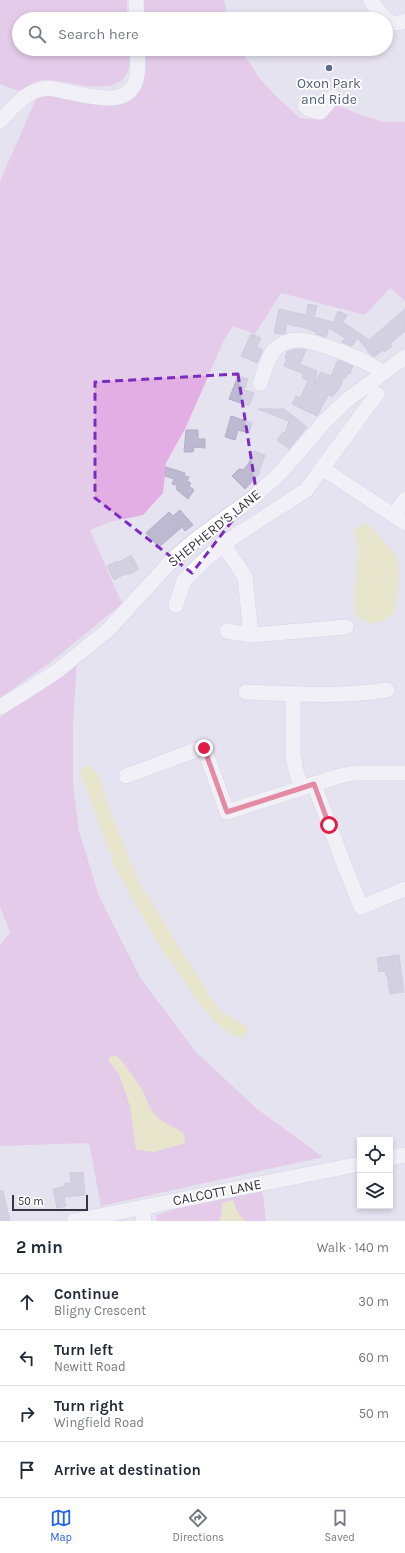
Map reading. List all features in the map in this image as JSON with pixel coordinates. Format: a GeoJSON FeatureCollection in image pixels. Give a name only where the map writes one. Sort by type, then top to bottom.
{"type":"FeatureCollection","features":[{"type":"Feature","properties":{"kind":"street"},"geometry":{"type":"LineString","coordinates":[[136,0],[137,12]]}},
{"type":"Feature","properties":{"kind":"street"},"geometry":{"type":"LineString","coordinates":[[370,0],[379,12]]}},
{"type":"Feature","properties":{"kind":"street"},"geometry":{"type":"LineString","coordinates":[[393,23],[398,24],[405,21]]}},
{"type":"Feature","properties":{"kind":"street"},"geometry":{"type":"LineString","coordinates":[[0,121],[15,105],[30,93],[48,88],[109,99],[122,96],[130,92],[136,82],[138,70],[137,56]]}},
{"type":"Feature","properties":{"kind":"street"},"geometry":{"type":"LineString","coordinates":[[305,106],[309,109],[320,112],[333,97]]}},
{"type":"Feature","properties":{"kind":"street"},"geometry":{"type":"LineString","coordinates":[[260,383],[271,355],[275,349],[290,341],[298,340],[309,341],[356,358],[373,365],[382,373]]}},
{"type":"Feature","properties":{"kind":"street","name":"SHEPHERD'S LANE"},"geometry":{"type":"LineString","coordinates":[[0,707],[57,671],[108,630],[174,558],[199,537],[253,498],[281,472],[325,421],[347,400],[405,357]]}},
{"type":"Feature","properties":{"kind":"street"},"geometry":{"type":"LineString","coordinates":[[176,605],[184,580],[207,558],[223,544],[306,490],[377,394]]}},
{"type":"Feature","properties":{"kind":"street"},"geometry":{"type":"LineString","coordinates":[[322,468],[399,519],[405,499]]}},
{"type":"Feature","properties":{"kind":"street"},"geometry":{"type":"LineString","coordinates":[[223,544],[245,577],[251,635]]}},
{"type":"Feature","properties":{"kind":"street"},"geometry":{"type":"LineString","coordinates":[[227,631],[251,635],[346,627]]}},
{"type":"Feature","properties":{"kind":"street"},"geometry":{"type":"LineString","coordinates":[[246,692],[293,694],[370,692],[387,690]]}},
{"type":"Feature","properties":{"kind":"street"},"geometry":{"type":"LineString","coordinates":[[293,694],[292,756],[296,771],[308,786],[345,867],[361,907],[405,889]]}},
{"type":"Feature","properties":{"kind":"street"},"geometry":{"type":"LineString","coordinates":[[126,776],[204,748],[227,812],[336,777],[354,774],[405,773]]}},
{"type":"Feature","properties":{"kind":"street"},"geometry":{"type":"LineString","coordinates":[[393,1157],[405,1155]]}},
{"type":"Feature","properties":{"kind":"street","name":"CALCOTT LANE"},"geometry":{"type":"LineString","coordinates":[[74,1221],[143,1214],[357,1165]]}},
{"type":"Feature","properties":{"kind":"highlighted area"},"geometry":{"type":"Polygon","coordinates":[[[238,374],[256,490],[192,573],[95,498],[95,382],[238,374]]]}},
{"type":"Feature","properties":{"kind":"shaded area"},"geometry":{"type":"Polygon","coordinates":[[[0,0],[127,0],[127,12],[12,12],[12,56],[129,56],[129,67],[124,78],[115,84],[92,86],[53,80],[40,80],[18,91],[0,84],[0,0]]]}},
{"type":"Feature","properties":{"kind":"shaded area"},"geometry":{"type":"Polygon","coordinates":[[[139,0],[224,0],[227,12],[139,12],[139,0]]]}},
{"type":"Feature","properties":{"kind":"shaded area"},"geometry":{"type":"Polygon","coordinates":[[[138,56],[245,56],[261,80],[300,118],[320,120],[332,103],[383,122],[405,122],[405,301],[390,288],[365,315],[281,293],[255,334],[233,326],[223,342],[186,427],[166,463],[163,493],[143,515],[110,522],[90,530],[123,603],[51,662],[0,698],[0,181],[36,99],[40,96],[49,94],[128,98],[138,56]]]}},
{"type":"Feature","properties":{"kind":"shaded area"},"geometry":{"type":"Polygon","coordinates":[[[367,523],[396,555],[399,571],[395,613],[384,620],[375,623],[365,621],[355,613],[358,548],[354,532],[359,526],[367,523]]]}},
{"type":"Feature","properties":{"kind":"shaded area"},"geometry":{"type":"Polygon","coordinates":[[[77,663],[73,723],[73,785],[79,831],[99,896],[140,977],[195,1051],[256,1108],[323,1157],[101,1206],[89,1143],[0,1146],[0,946],[10,932],[0,907],[0,717],[77,663]]]}},
{"type":"Feature","properties":{"kind":"shaded area"},"geometry":{"type":"Polygon","coordinates":[[[91,766],[98,774],[112,816],[140,884],[218,1009],[248,1028],[246,1035],[237,1037],[214,1021],[197,1000],[158,944],[116,870],[81,774],[82,768],[91,766]]]}},
{"type":"Feature","properties":{"kind":"shaded area"},"geometry":{"type":"Polygon","coordinates":[[[111,1056],[117,1056],[130,1072],[141,1088],[150,1108],[155,1115],[184,1134],[185,1143],[154,1152],[137,1150],[130,1106],[119,1074],[108,1060],[111,1056]]]}},
{"type":"Feature","properties":{"kind":"shaded area"},"geometry":{"type":"Polygon","coordinates":[[[259,1188],[263,1194],[266,1221],[157,1221],[156,1215],[220,1196],[259,1188]]]}},
{"type":"Feature","properties":{"kind":"shaded area"},"geometry":{"type":"Polygon","coordinates":[[[233,1200],[239,1215],[246,1221],[219,1221],[222,1203],[233,1200]]]}},
{"type":"Feature","properties":{"kind":"building"},"geometry":{"type":"Polygon","coordinates":[[[308,304],[317,306],[314,317],[333,322],[338,311],[347,315],[343,322],[369,340],[405,309],[405,331],[390,344],[392,346],[385,352],[383,350],[374,357],[358,338],[352,346],[342,342],[345,338],[329,328],[326,337],[316,334],[316,332],[309,329],[287,324],[285,333],[274,333],[279,309],[306,315],[308,304]]]}},
{"type":"Feature","properties":{"kind":"building"},"geometry":{"type":"Polygon","coordinates":[[[251,334],[261,338],[257,347],[263,350],[257,363],[241,356],[251,334]]]}},
{"type":"Feature","properties":{"kind":"building"},"geometry":{"type":"Polygon","coordinates":[[[295,349],[306,350],[300,364],[317,371],[314,383],[321,372],[331,376],[338,360],[353,366],[350,374],[348,373],[346,378],[344,377],[339,389],[332,397],[329,394],[317,416],[292,404],[296,396],[300,398],[308,381],[302,378],[304,374],[284,366],[287,359],[285,358],[287,352],[295,349]]]}},
{"type":"Feature","properties":{"kind":"building"},"geometry":{"type":"Polygon","coordinates":[[[238,376],[248,379],[244,390],[254,393],[249,406],[229,399],[238,376]]]}},
{"type":"Feature","properties":{"kind":"building"},"geometry":{"type":"Polygon","coordinates":[[[258,409],[284,409],[307,427],[289,449],[277,440],[283,432],[285,433],[289,421],[258,409]]]}},
{"type":"Feature","properties":{"kind":"building"},"geometry":{"type":"Polygon","coordinates":[[[231,416],[252,423],[249,433],[238,430],[235,440],[225,437],[231,416]]]}},
{"type":"Feature","properties":{"kind":"building"},"geometry":{"type":"Polygon","coordinates":[[[186,430],[198,430],[198,439],[205,439],[205,448],[194,447],[193,452],[184,452],[186,430]]]}},
{"type":"Feature","properties":{"kind":"building"},"geometry":{"type":"Polygon","coordinates":[[[254,451],[265,455],[259,472],[260,473],[245,489],[232,476],[238,470],[243,470],[249,463],[254,451]]]}},
{"type":"Feature","properties":{"kind":"building"},"geometry":{"type":"Polygon","coordinates":[[[166,467],[185,473],[184,476],[189,477],[187,481],[191,483],[189,486],[194,490],[188,499],[176,489],[177,485],[172,484],[174,479],[165,476],[166,467]]]}},
{"type":"Feature","properties":{"kind":"building"},"geometry":{"type":"Polygon","coordinates":[[[180,510],[193,525],[185,531],[182,527],[159,547],[146,533],[169,512],[173,516],[180,510]]]}},
{"type":"Feature","properties":{"kind":"building"},"geometry":{"type":"Polygon","coordinates":[[[131,555],[139,569],[114,580],[107,566],[118,561],[119,562],[131,555]]]}},
{"type":"Feature","properties":{"kind":"building"},"geometry":{"type":"Polygon","coordinates":[[[399,955],[404,992],[390,994],[387,975],[385,971],[379,972],[377,958],[399,955]]]}},
{"type":"Feature","properties":{"kind":"building"},"geometry":{"type":"Polygon","coordinates":[[[83,1172],[85,1195],[64,1197],[66,1206],[57,1208],[53,1189],[65,1186],[65,1183],[71,1183],[70,1173],[83,1172]]]}},
{"type":"Feature","properties":{"kind":"building"},"geometry":{"type":"Polygon","coordinates":[[[0,1191],[3,1191],[10,1221],[0,1221],[0,1191]]]}},
{"type":"Feature","properties":{"kind":"place","name":"Oxon Park and Ride"},"geometry":{"type":"Point","coordinates":[329,68]}},
{"type":"Feature","properties":{"kind":"route"},"geometry":{"type":"LineString","coordinates":[[204,748],[227,812],[314,784],[329,825]]}}]}
